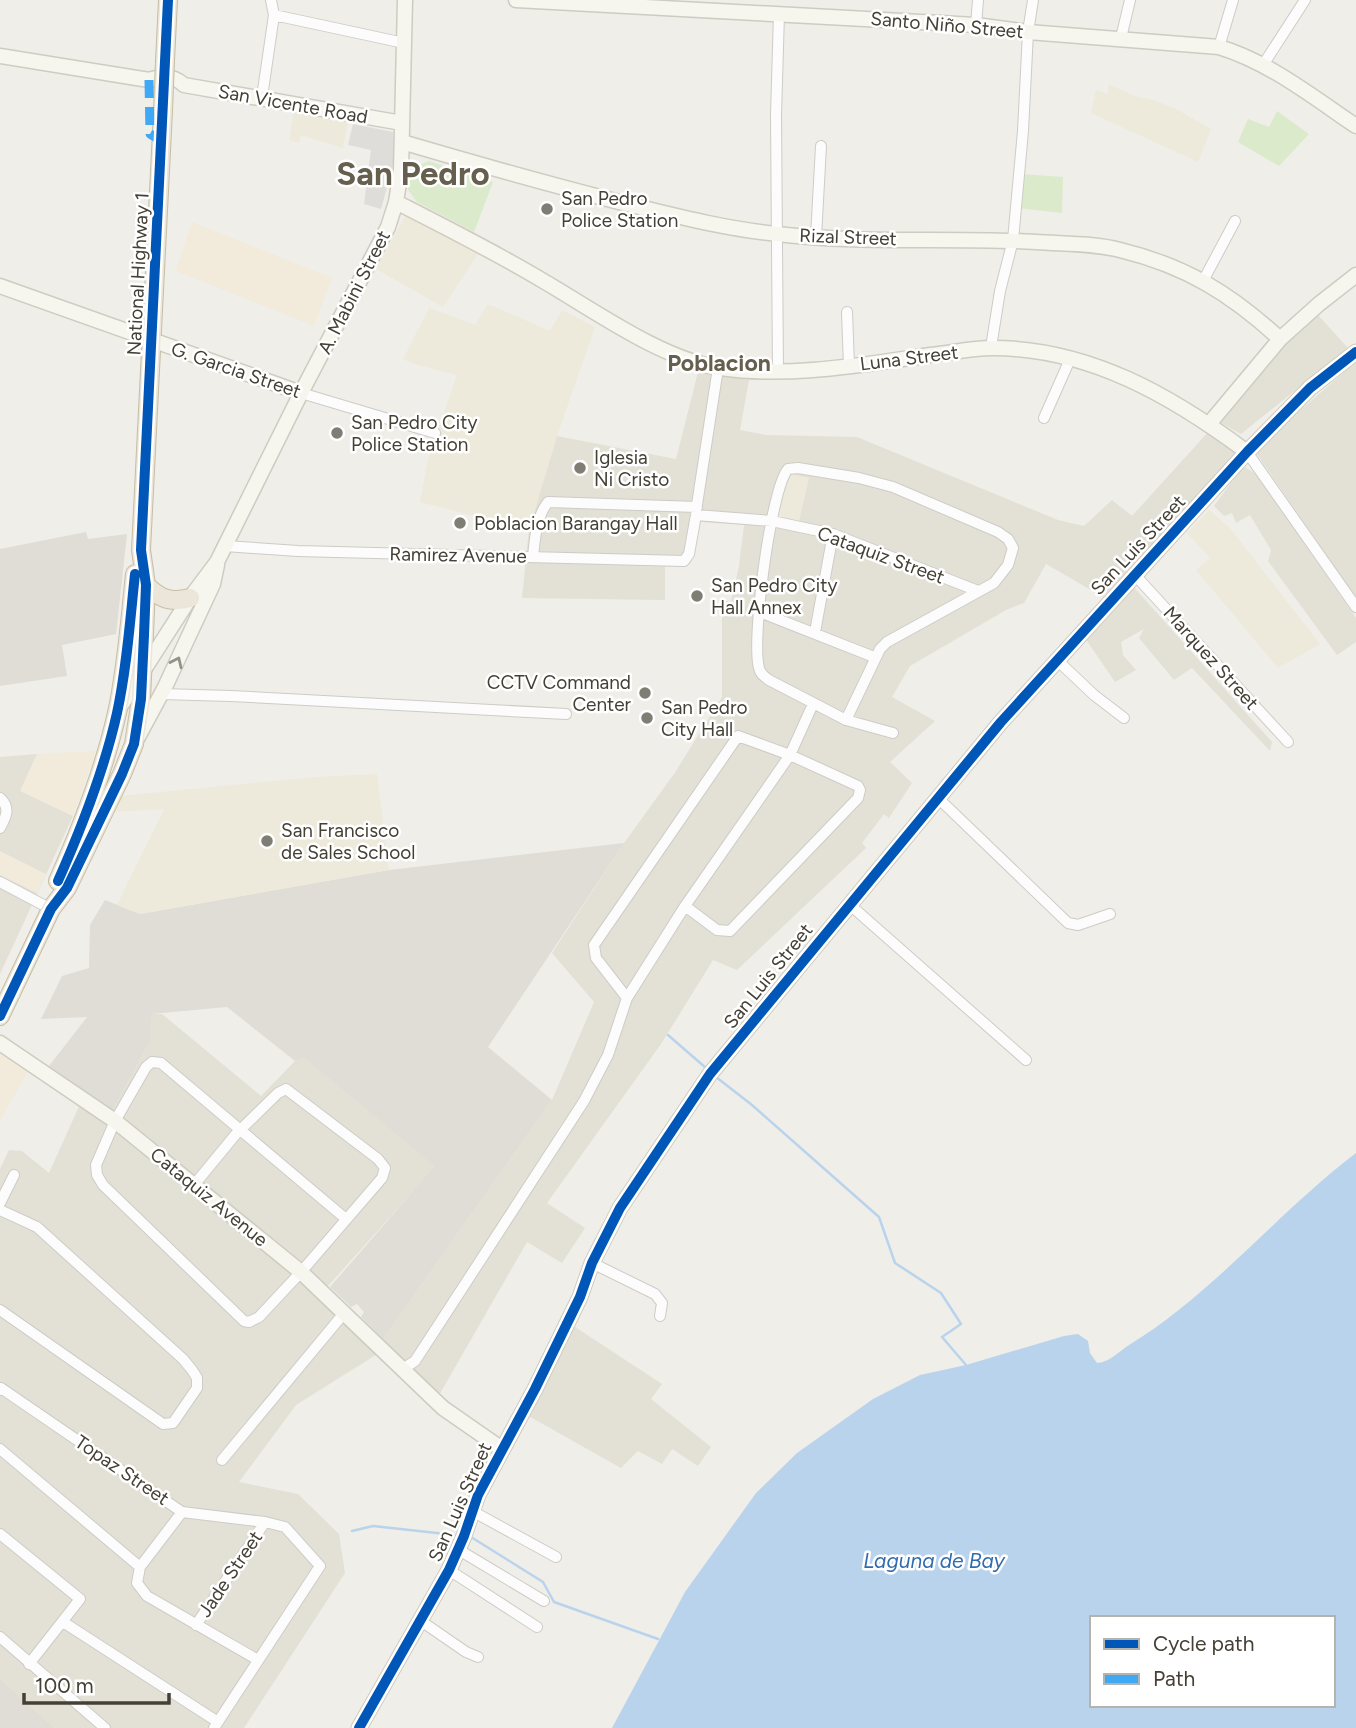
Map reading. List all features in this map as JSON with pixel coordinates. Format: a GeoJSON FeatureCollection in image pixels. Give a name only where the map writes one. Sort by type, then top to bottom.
{"type":"FeatureCollection","features":[{"type":"Feature","properties":{"kind":"highway","name":"National Highway 1"},"geometry":{"type":"LineString","coordinates":[[0,1016],[51,909],[58,883],[98,781],[117,712],[124,671],[135,576],[141,550],[168,0]]}},
{"type":"Feature","properties":{"kind":"highway","name":"National Highway 1"},"geometry":{"type":"LineString","coordinates":[[51,909],[68,888],[134,744],[142,675],[146,585],[141,550]]}},
{"type":"Feature","properties":{"kind":"highway"},"geometry":{"type":"LineString","coordinates":[[146,585],[167,600],[180,601],[190,598]]}},
{"type":"Feature","properties":{"kind":"street"},"geometry":{"type":"LineString","coordinates":[[262,97],[274,15],[271,0]]}},
{"type":"Feature","properties":{"kind":"street","name":"A. Mabini Street"},"geometry":{"type":"LineString","coordinates":[[117,712],[190,598],[217,562],[388,227],[396,202],[402,142],[405,0]]}},
{"type":"Feature","properties":{"kind":"street","name":"Santo Niño Street"},"geometry":{"type":"LineString","coordinates":[[516,0],[976,25],[1028,32],[1219,47],[1239,52],[1263,65],[1356,126]]}},
{"type":"Feature","properties":{"kind":"street"},"geometry":{"type":"LineString","coordinates":[[976,25],[978,0]]}},
{"type":"Feature","properties":{"kind":"street"},"geometry":{"type":"LineString","coordinates":[[991,347],[1000,291],[1013,240],[1023,131],[1028,32],[1033,0]]}},
{"type":"Feature","properties":{"kind":"street"},"geometry":{"type":"LineString","coordinates":[[1121,38],[1130,0]]}},
{"type":"Feature","properties":{"kind":"street"},"geometry":{"type":"LineString","coordinates":[[1219,47],[1233,0]]}},
{"type":"Feature","properties":{"kind":"street"},"geometry":{"type":"LineString","coordinates":[[1263,65],[1305,0]]}},
{"type":"Feature","properties":{"kind":"street"},"geometry":{"type":"LineString","coordinates":[[778,373],[776,115],[779,13]]}},
{"type":"Feature","properties":{"kind":"street"},"geometry":{"type":"LineString","coordinates":[[274,15],[404,43]]}},
{"type":"Feature","properties":{"kind":"street","name":"San Vicente Road"},"geometry":{"type":"LineString","coordinates":[[0,56],[149,80],[159,76],[176,78],[184,85],[402,123]]}},
{"type":"Feature","properties":{"kind":"street","name":"Rizal Street"},"geometry":{"type":"LineString","coordinates":[[402,142],[517,176],[601,197],[692,219],[776,234],[1013,240],[1091,245],[1120,250],[1203,281],[1236,301],[1280,339]]}},
{"type":"Feature","properties":{"kind":"street"},"geometry":{"type":"LineString","coordinates":[[816,237],[821,146]]}},
{"type":"Feature","properties":{"kind":"street","name":"Luna Street"},"geometry":{"type":"LineString","coordinates":[[396,202],[496,253],[649,342],[683,358],[718,368],[778,373],[991,347],[1040,350],[1103,367],[1154,391],[1209,424],[1247,452],[1356,607]]}},
{"type":"Feature","properties":{"kind":"street"},"geometry":{"type":"LineString","coordinates":[[1203,281],[1235,221]]}},
{"type":"Feature","properties":{"kind":"street"},"geometry":{"type":"LineString","coordinates":[[1209,424],[1280,339],[1356,275]]}},
{"type":"Feature","properties":{"kind":"street","name":"G. Garcia Street"},"geometry":{"type":"LineString","coordinates":[[0,286],[301,393],[435,433]]}},
{"type":"Feature","properties":{"kind":"street"},"geometry":{"type":"LineString","coordinates":[[847,312],[849,366]]}},
{"type":"Feature","properties":{"kind":"street","name":"San Luis Street"},"geometry":{"type":"LineString","coordinates":[[365,1726],[459,1550],[472,1511],[580,1297],[592,1263],[620,1208],[710,1074],[937,797],[1057,660],[1247,452],[1310,388],[1356,352]]}},
{"type":"Feature","properties":{"kind":"street"},"geometry":{"type":"LineString","coordinates":[[1044,418],[1071,357]]}},
{"type":"Feature","properties":{"kind":"street"},"geometry":{"type":"LineString","coordinates":[[696,511],[718,368]]}},
{"type":"Feature","properties":{"kind":"street"},"geometry":{"type":"LineString","coordinates":[[846,720],[874,657],[887,642],[995,583],[1008,565],[1013,548],[1008,539],[998,532],[892,487],[847,476],[798,468],[788,469],[783,477],[772,522],[757,611],[758,662],[761,673],[769,680],[846,720],[893,733]]}},
{"type":"Feature","properties":{"kind":"street","name":"Cataquiz Street"},"geometry":{"type":"LineString","coordinates":[[533,556],[536,532],[548,502],[696,511],[833,534],[978,591]]}},
{"type":"Feature","properties":{"kind":"street","name":"Ramirez Avenue"},"geometry":{"type":"LineString","coordinates":[[225,546],[298,551],[684,561],[689,554],[696,511]]}},
{"type":"Feature","properties":{"kind":"street"},"geometry":{"type":"LineString","coordinates":[[815,632],[833,534]]}},
{"type":"Feature","properties":{"kind":"street","name":"A. Mabini Street"},"geometry":{"type":"LineString","coordinates":[[134,744],[162,694],[213,584],[217,562]]}},
{"type":"Feature","properties":{"kind":"street","name":"Marquez Street"},"geometry":{"type":"LineString","coordinates":[[1135,575],[1288,742]]}},
{"type":"Feature","properties":{"kind":"street"},"geometry":{"type":"LineString","coordinates":[[757,611],[874,657]]}},
{"type":"Feature","properties":{"kind":"street"},"geometry":{"type":"LineString","coordinates":[[1057,660],[1094,695],[1124,718]]}},
{"type":"Feature","properties":{"kind":"street"},"geometry":{"type":"LineString","coordinates":[[162,694],[566,714]]}},
{"type":"Feature","properties":{"kind":"street"},"geometry":{"type":"LineString","coordinates":[[404,1369],[415,1361],[584,1101],[608,1055],[627,998],[685,906],[790,755],[813,704]]}},
{"type":"Feature","properties":{"kind":"street"},"geometry":{"type":"LineString","coordinates":[[627,998],[596,958],[593,949],[596,940],[738,736],[855,783],[860,790],[858,798],[730,931],[717,930],[685,906]]}},
{"type":"Feature","properties":{"kind":"street"},"geometry":{"type":"LineString","coordinates":[[937,797],[1068,923],[1078,925],[1110,914]]}},
{"type":"Feature","properties":{"kind":"street"},"geometry":{"type":"LineString","coordinates":[[0,798],[6,803],[7,809],[0,828]]}},
{"type":"Feature","properties":{"kind":"street"},"geometry":{"type":"LineString","coordinates":[[0,882],[51,909]]}},
{"type":"Feature","properties":{"kind":"street"},"geometry":{"type":"LineString","coordinates":[[849,904],[1026,1060]]}},
{"type":"Feature","properties":{"kind":"street","name":"Cataquiz Avenue"},"geometry":{"type":"LineString","coordinates":[[0,1043],[115,1121],[301,1272],[443,1408],[502,1449]]}},
{"type":"Feature","properties":{"kind":"street"},"geometry":{"type":"LineString","coordinates":[[194,1185],[240,1130],[278,1093],[286,1089],[378,1159],[385,1168],[382,1178],[301,1272],[259,1317],[249,1322],[239,1317],[100,1181],[96,1166],[115,1121],[146,1067],[152,1062],[157,1062],[240,1130],[346,1219]]}},
{"type":"Feature","properties":{"kind":"street"},"geometry":{"type":"LineString","coordinates":[[0,1203],[14,1175]]}},
{"type":"Feature","properties":{"kind":"street"},"geometry":{"type":"LineString","coordinates":[[0,1210],[37,1227],[79,1263],[183,1359],[197,1378],[197,1388],[173,1423],[163,1424],[0,1310]]}},
{"type":"Feature","properties":{"kind":"street"},"geometry":{"type":"LineString","coordinates":[[592,1263],[655,1294],[662,1303],[660,1317]]}},
{"type":"Feature","properties":{"kind":"street"},"geometry":{"type":"LineString","coordinates":[[222,1460],[345,1312]]}},
{"type":"Feature","properties":{"kind":"street","name":"Topaz Street"},"geometry":{"type":"LineString","coordinates":[[1,1389],[183,1512],[285,1527],[320,1566],[258,1660]]}},
{"type":"Feature","properties":{"kind":"street"},"geometry":{"type":"LineString","coordinates":[[0,1449],[140,1567]]}},
{"type":"Feature","properties":{"kind":"street"},"geometry":{"type":"LineString","coordinates":[[472,1511],[556,1558]]}},
{"type":"Feature","properties":{"kind":"street"},"geometry":{"type":"LineString","coordinates":[[63,1622],[216,1725],[258,1660],[147,1596],[137,1583],[140,1567],[183,1512]]}},
{"type":"Feature","properties":{"kind":"street","name":"Jade Street"},"geometry":{"type":"LineString","coordinates":[[196,1625],[265,1522]]}},
{"type":"Feature","properties":{"kind":"street"},"geometry":{"type":"LineString","coordinates":[[0,1534],[80,1599],[29,1664]]}},
{"type":"Feature","properties":{"kind":"street"},"geometry":{"type":"LineString","coordinates":[[459,1550],[544,1601]]}},
{"type":"Feature","properties":{"kind":"street"},"geometry":{"type":"LineString","coordinates":[[449,1570],[537,1627]]}},
{"type":"Feature","properties":{"kind":"street"},"geometry":{"type":"LineString","coordinates":[[421,1621],[466,1652],[478,1657]]}},
{"type":"Feature","properties":{"kind":"street"},"geometry":{"type":"LineString","coordinates":[[0,1637],[105,1728]]}},
{"type":"Feature","properties":{"kind":"shaded area"},"geometry":{"type":"Polygon","coordinates":[[[1109,84],[1134,96],[1176,109],[1211,129],[1198,162],[1091,113],[1096,90],[1107,94],[1109,84]]]}},
{"type":"Feature","properties":{"kind":"shaded area"},"geometry":{"type":"Polygon","coordinates":[[[294,110],[348,122],[343,148],[301,135],[299,143],[289,140],[294,110]]]}},
{"type":"Feature","properties":{"kind":"shaded area"},"geometry":{"type":"Polygon","coordinates":[[[353,124],[393,132],[393,165],[381,209],[364,204],[371,150],[348,145],[353,124]]]}},
{"type":"Feature","properties":{"kind":"shaded area"},"geometry":{"type":"Polygon","coordinates":[[[407,213],[478,254],[443,307],[376,269],[407,213]]]}},
{"type":"Feature","properties":{"kind":"shaded area"},"geometry":{"type":"Polygon","coordinates":[[[192,222],[332,278],[314,326],[176,271],[192,222]]]}},
{"type":"Feature","properties":{"kind":"shaded area"},"geometry":{"type":"Polygon","coordinates":[[[488,304],[550,331],[562,310],[595,327],[557,436],[529,530],[420,502],[428,459],[457,375],[403,359],[429,308],[475,325],[488,304]]]}},
{"type":"Feature","properties":{"kind":"shaded area"},"geometry":{"type":"Polygon","coordinates":[[[1318,315],[1348,348],[1241,434],[1218,421],[1267,361],[1318,315]]]}},
{"type":"Feature","properties":{"kind":"shaded area"},"geometry":{"type":"Polygon","coordinates":[[[1356,362],[1356,598],[1254,450],[1356,362]]]}},
{"type":"Feature","properties":{"kind":"shaded area"},"geometry":{"type":"Polygon","coordinates":[[[698,372],[749,380],[740,430],[766,435],[857,437],[1058,520],[1084,526],[1112,500],[1132,516],[1210,430],[1240,453],[1103,597],[1046,564],[1024,603],[1006,610],[910,666],[892,697],[935,721],[890,762],[912,783],[889,818],[884,814],[862,843],[866,848],[737,970],[713,960],[661,1044],[547,1203],[585,1228],[562,1263],[527,1242],[438,1397],[383,1339],[552,1100],[594,1002],[552,953],[624,843],[674,774],[722,697],[722,601],[731,601],[744,525],[701,522],[690,564],[665,565],[665,600],[522,598],[529,528],[557,436],[676,459],[698,372]]]}},
{"type":"Feature","properties":{"kind":"shaded area"},"geometry":{"type":"Polygon","coordinates":[[[1243,466],[1256,474],[1356,618],[1356,642],[1337,655],[1268,561],[1271,550],[1250,515],[1236,523],[1232,513],[1224,516],[1214,506],[1243,466]]]}},
{"type":"Feature","properties":{"kind":"shaded area"},"geometry":{"type":"Polygon","coordinates":[[[787,473],[809,478],[799,522],[776,517],[787,473]]]}},
{"type":"Feature","properties":{"kind":"shaded area"},"geometry":{"type":"Polygon","coordinates":[[[1209,510],[1230,528],[1320,644],[1278,668],[1196,570],[1210,558],[1187,533],[1209,510]]]}},
{"type":"Feature","properties":{"kind":"shaded area"},"geometry":{"type":"Polygon","coordinates":[[[86,532],[88,539],[127,534],[116,634],[62,645],[67,676],[0,686],[0,549],[86,532]]]}},
{"type":"Feature","properties":{"kind":"shaded area"},"geometry":{"type":"Polygon","coordinates":[[[1131,584],[1272,742],[1270,751],[1192,668],[1174,680],[1139,638],[1144,629],[1121,642],[1123,655],[1136,670],[1115,682],[1085,638],[1131,584]]]}},
{"type":"Feature","properties":{"kind":"shaded area"},"geometry":{"type":"Polygon","coordinates":[[[96,751],[73,816],[20,791],[37,754],[96,751]]]}},
{"type":"Feature","properties":{"kind":"shaded area"},"geometry":{"type":"Polygon","coordinates":[[[37,754],[21,791],[73,816],[0,974],[0,757],[37,754]]]}},
{"type":"Feature","properties":{"kind":"shaded area","name":"San Francisco de Sales School"},"geometry":{"type":"Polygon","coordinates":[[[377,774],[389,870],[140,914],[117,905],[164,809],[112,812],[120,796],[316,777],[377,774]]]}},
{"type":"Feature","properties":{"kind":"shaded area"},"geometry":{"type":"Polygon","coordinates":[[[624,843],[488,1047],[552,1100],[383,1339],[361,1317],[364,1312],[357,1304],[351,1307],[330,1287],[435,1166],[304,1058],[295,1061],[227,1007],[151,1014],[150,1040],[112,1111],[49,1066],[87,1017],[41,1019],[62,976],[89,968],[90,925],[105,900],[140,914],[389,870],[624,843]]]}},
{"type":"Feature","properties":{"kind":"shaded area"},"geometry":{"type":"Polygon","coordinates":[[[0,851],[46,874],[37,893],[0,875],[0,851]]]}},
{"type":"Feature","properties":{"kind":"shaded area"},"geometry":{"type":"Polygon","coordinates":[[[150,1014],[162,1014],[261,1096],[295,1061],[304,1058],[436,1166],[319,1296],[379,1353],[296,1405],[239,1482],[298,1494],[339,1534],[345,1573],[244,1728],[55,1728],[0,1679],[0,1169],[9,1150],[22,1151],[49,1173],[85,1093],[150,1014]]]}},
{"type":"Feature","properties":{"kind":"shaded area"},"geometry":{"type":"Polygon","coordinates":[[[0,1049],[30,1068],[0,1121],[0,1049]]]}},
{"type":"Feature","properties":{"kind":"shaded area"},"geometry":{"type":"Polygon","coordinates":[[[572,1325],[662,1384],[651,1399],[711,1447],[698,1466],[672,1449],[662,1464],[638,1451],[621,1468],[525,1414],[572,1325]]]}},
{"type":"Feature","properties":{"kind":"shaded area"},"geometry":{"type":"Polygon","coordinates":[[[0,1679],[55,1728],[0,1728],[0,1679]]]}},
{"type":"Feature","properties":{"kind":"green space"},"geometry":{"type":"Polygon","coordinates":[[[1277,111],[1309,134],[1279,166],[1238,142],[1248,119],[1269,127],[1277,111]]]}},
{"type":"Feature","properties":{"kind":"green space"},"geometry":{"type":"Polygon","coordinates":[[[429,161],[493,182],[474,232],[417,202],[408,190],[414,167],[429,161]]]}},
{"type":"Feature","properties":{"kind":"green space"},"geometry":{"type":"Polygon","coordinates":[[[1021,174],[1063,177],[1062,213],[1018,208],[1021,174]]]}},
{"type":"Feature","properties":{"kind":"water","name":"Laguna de Bay"},"geometry":{"type":"Polygon","coordinates":[[[1356,1153],[1356,1728],[612,1728],[685,1592],[756,1493],[797,1453],[873,1399],[920,1375],[1078,1334],[1088,1341],[1090,1353],[1097,1363],[1110,1359],[1189,1302],[1299,1201],[1356,1153]]]}},
{"type":"Feature","properties":{"kind":"waterway"},"geometry":{"type":"LineString","coordinates":[[668,1035],[706,1068]]}},
{"type":"Feature","properties":{"kind":"waterway"},"geometry":{"type":"LineString","coordinates":[[716,1077],[752,1105],[879,1217],[895,1263],[941,1293],[961,1324],[942,1337],[966,1365]]}},
{"type":"Feature","properties":{"kind":"waterway"},"geometry":{"type":"LineString","coordinates":[[352,1531],[373,1526],[455,1535]]}},
{"type":"Feature","properties":{"kind":"waterway"},"geometry":{"type":"LineString","coordinates":[[471,1537],[543,1582],[554,1602],[658,1639]]}},
{"type":"Feature","properties":{"kind":"marked path"},"geometry":{"type":"LineString","coordinates":[[149,80],[150,134],[162,141]]}},
{"type":"Feature","properties":{"kind":"cycle path"},"geometry":{"type":"LineString","coordinates":[[0,1016],[51,909],[67,888],[134,744],[141,699],[144,635],[146,585],[141,550],[168,0]]}},
{"type":"Feature","properties":{"kind":"cycle path"},"geometry":{"type":"LineString","coordinates":[[359,1728],[449,1570],[478,1495],[535,1389],[620,1208],[710,1074],[1001,722],[1247,452],[1310,388],[1356,352]]}},
{"type":"Feature","properties":{"kind":"cycle path"},"geometry":{"type":"LineString","coordinates":[[58,881],[92,799],[112,735],[128,644],[135,574]]}},
{"type":"Feature","properties":{"kind":"place","name":"San Pedro Police Station"},"geometry":{"type":"Point","coordinates":[547,209]}},
{"type":"Feature","properties":{"kind":"place","name":"San Pedro City Police Station"},"geometry":{"type":"Point","coordinates":[337,433]}},
{"type":"Feature","properties":{"kind":"place","name":"Iglesia Ni Cristo"},"geometry":{"type":"Point","coordinates":[580,468]}},
{"type":"Feature","properties":{"kind":"place","name":"Poblacion Barangay Hall"},"geometry":{"type":"Point","coordinates":[460,523]}},
{"type":"Feature","properties":{"kind":"place","name":"San Pedro City Hall Annex"},"geometry":{"type":"Point","coordinates":[697,596]}},
{"type":"Feature","properties":{"kind":"place","name":"CCTV Command Center"},"geometry":{"type":"Point","coordinates":[645,693]}},
{"type":"Feature","properties":{"kind":"place","name":"San Pedro City Hall"},"geometry":{"type":"Point","coordinates":[647,718]}},
{"type":"Feature","properties":{"kind":"place","name":"San Francisco de Sales School"},"geometry":{"type":"Point","coordinates":[267,841]}},
{"type":"Feature","properties":{"kind":"district","name":"San Pedro"},"geometry":{"type":"Point","coordinates":[413,173]}},
{"type":"Feature","properties":{"kind":"district","name":"Poblacion"},"geometry":{"type":"Point","coordinates":[719,363]}}]}
